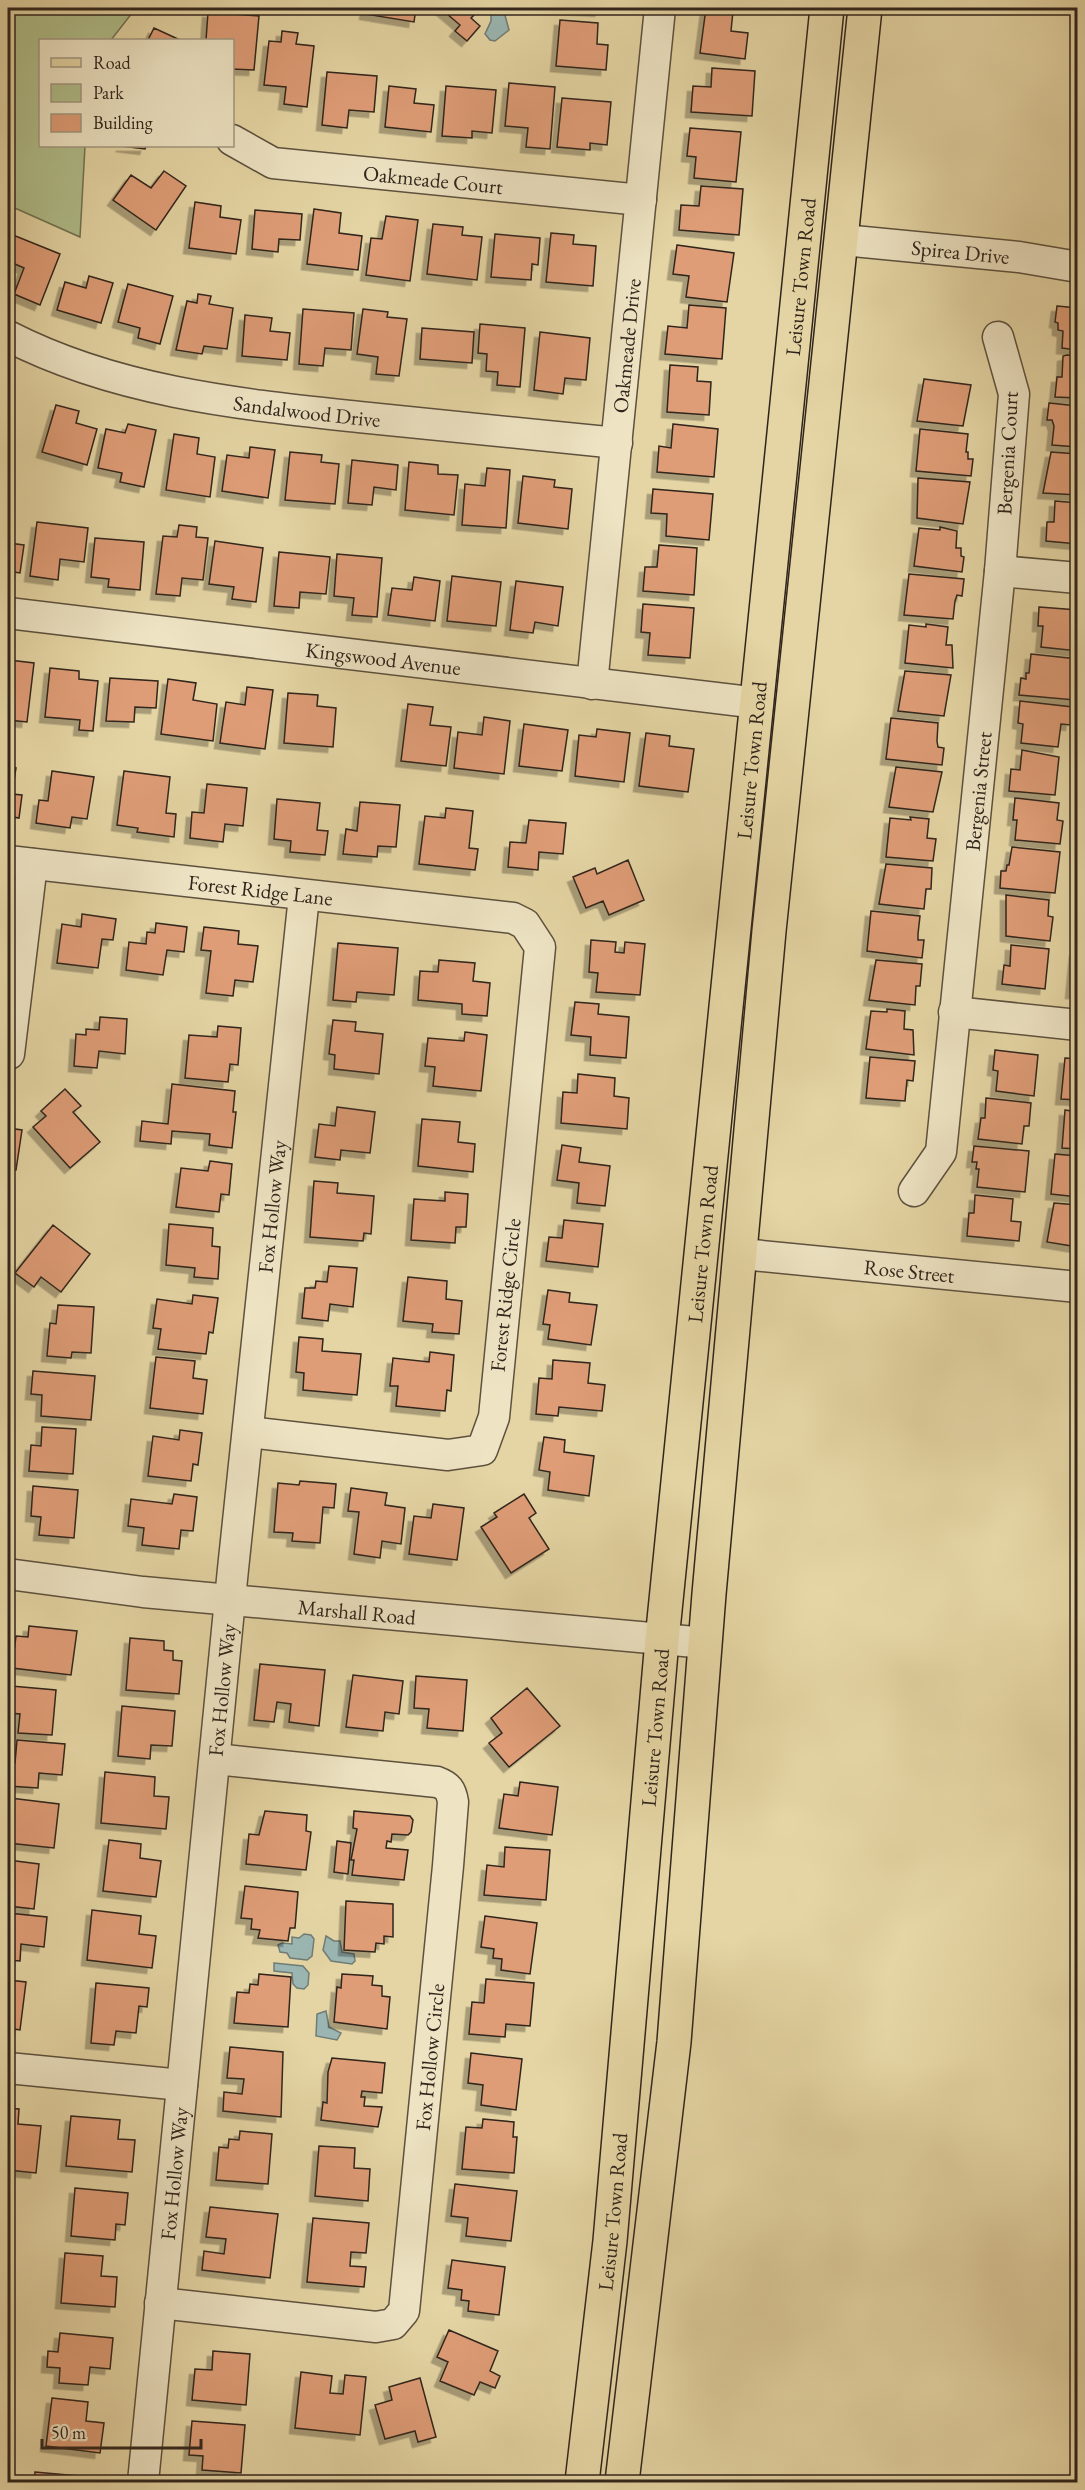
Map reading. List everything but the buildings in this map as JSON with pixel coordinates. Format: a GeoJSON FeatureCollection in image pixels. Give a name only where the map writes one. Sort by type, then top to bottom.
{"type":"FeatureCollection","features":[{"type":"Feature","properties":{"kind":"main road"},"geometry":{"type":"LineString","coordinates":[[829,8],[827,213],[831,232],[843,240]]}},
{"type":"Feature","properties":{"kind":"main road","name":"Leisure Town Road"},"geometry":{"type":"LineString","coordinates":[[582,2482],[610,2241],[662,1640],[829,8]]}},
{"type":"Feature","properties":{"kind":"main road","name":"Leisure Town Road"},"geometry":{"type":"LineString","coordinates":[[622,2482],[674,2042],[706,1643],[769,931],[843,240],[865,8]]}},
{"type":"Feature","properties":{"kind":"main road"},"geometry":{"type":"LineString","coordinates":[[758,703],[771,729],[775,755],[769,931]]}},
{"type":"Feature","properties":{"kind":"street","name":"Oakmeade Drive"},"geometry":{"type":"LineString","coordinates":[[592,684],[660,8]]}},
{"type":"Feature","properties":{"kind":"street","name":"Oakmeade Court"},"geometry":{"type":"LineString","coordinates":[[234,141],[273,163],[641,200]]}},
{"type":"Feature","properties":{"kind":"street","name":"Spirea Drive"},"geometry":{"type":"LineString","coordinates":[[843,240],[1019,257],[1077,267]]}},
{"type":"Feature","properties":{"kind":"street","name":"Sandalwood Drive"},"geometry":{"type":"LineString","coordinates":[[8,336],[87,369],[154,388],[227,403],[617,443]]}},
{"type":"Feature","properties":{"kind":"street","name":"Bergenia Court"},"geometry":{"type":"LineString","coordinates":[[998,337],[1014,394],[1000,571]]}},
{"type":"Feature","properties":{"kind":"street"},"geometry":{"type":"LineString","coordinates":[[1000,571],[1077,579]]}},
{"type":"Feature","properties":{"kind":"street","name":"Bergenia Street"},"geometry":{"type":"LineString","coordinates":[[914,1191],[940,1152],[1000,571]]}},
{"type":"Feature","properties":{"kind":"street","name":"Kingswood Avenue"},"geometry":{"type":"LineString","coordinates":[[8,613],[758,703]]}},
{"type":"Feature","properties":{"kind":"street"},"geometry":{"type":"LineString","coordinates":[[9,1054],[20,863]]}},
{"type":"Feature","properties":{"kind":"street","name":"Forest Ridge Lane"},"geometry":{"type":"LineString","coordinates":[[20,863],[513,918]]}},
{"type":"Feature","properties":{"kind":"street","name":"Fox Hollow Way"},"geometry":{"type":"LineString","coordinates":[[142,2482],[230,1600],[304,896]]}},
{"type":"Feature","properties":{"kind":"street","name":"Forest Ridge Circle"},"geometry":{"type":"LineString","coordinates":[[249,1432],[448,1455],[482,1450],[494,1417],[540,953],[540,947],[534,934],[525,924],[513,918]]}},
{"type":"Feature","properties":{"kind":"street"},"geometry":{"type":"LineString","coordinates":[[954,1012],[1077,1025]]}},
{"type":"Feature","properties":{"kind":"street","name":"Rose Street"},"geometry":{"type":"LineString","coordinates":[[742,1254],[1077,1287]]}},
{"type":"Feature","properties":{"kind":"street","name":"Marshall Road"},"geometry":{"type":"LineString","coordinates":[[8,1574],[132,1591],[706,1643]]}},
{"type":"Feature","properties":{"kind":"street","name":"Fox Hollow Circle"},"geometry":{"type":"LineString","coordinates":[[160,2303],[376,2327],[393,2324],[404,2311],[448,1866],[453,1802],[451,1792],[446,1785],[437,1782],[215,1759]]}},
{"type":"Feature","properties":{"kind":"street"},"geometry":{"type":"LineString","coordinates":[[8,2068],[182,2085]]}},
{"type":"Feature","properties":{"kind":"green space"},"geometry":{"type":"Polygon","coordinates":[[[8,8],[136,8],[112,39],[39,39],[39,147],[85,147],[80,237],[8,205],[8,8]]]}},
{"type":"Feature","properties":{"kind":"water"},"geometry":{"type":"Polygon","coordinates":[[[496,8],[503,8],[509,30],[495,41],[490,40],[485,34],[491,21],[491,12],[496,8]]]}},
{"type":"Feature","properties":{"kind":"water"},"geometry":{"type":"Polygon","coordinates":[[[304,1934],[311,1935],[314,1939],[312,1956],[307,1960],[290,1958],[287,1953],[280,1952],[278,1945],[292,1944],[292,1937],[299,1938],[304,1934]]]}},
{"type":"Feature","properties":{"kind":"water"},"geometry":{"type":"Polygon","coordinates":[[[326,1936],[334,1941],[340,1941],[342,1952],[354,1954],[355,1961],[352,1964],[331,1961],[323,1950],[326,1936]]]}},
{"type":"Feature","properties":{"kind":"water"},"geometry":{"type":"Polygon","coordinates":[[[274,1963],[303,1966],[309,1973],[308,1985],[304,1989],[297,1988],[293,1984],[292,1973],[274,1971],[274,1963]]]}},
{"type":"Feature","properties":{"kind":"water"},"geometry":{"type":"Polygon","coordinates":[[[326,2011],[329,2027],[341,2033],[337,2040],[316,2036],[317,2014],[326,2011]]]}}]}
